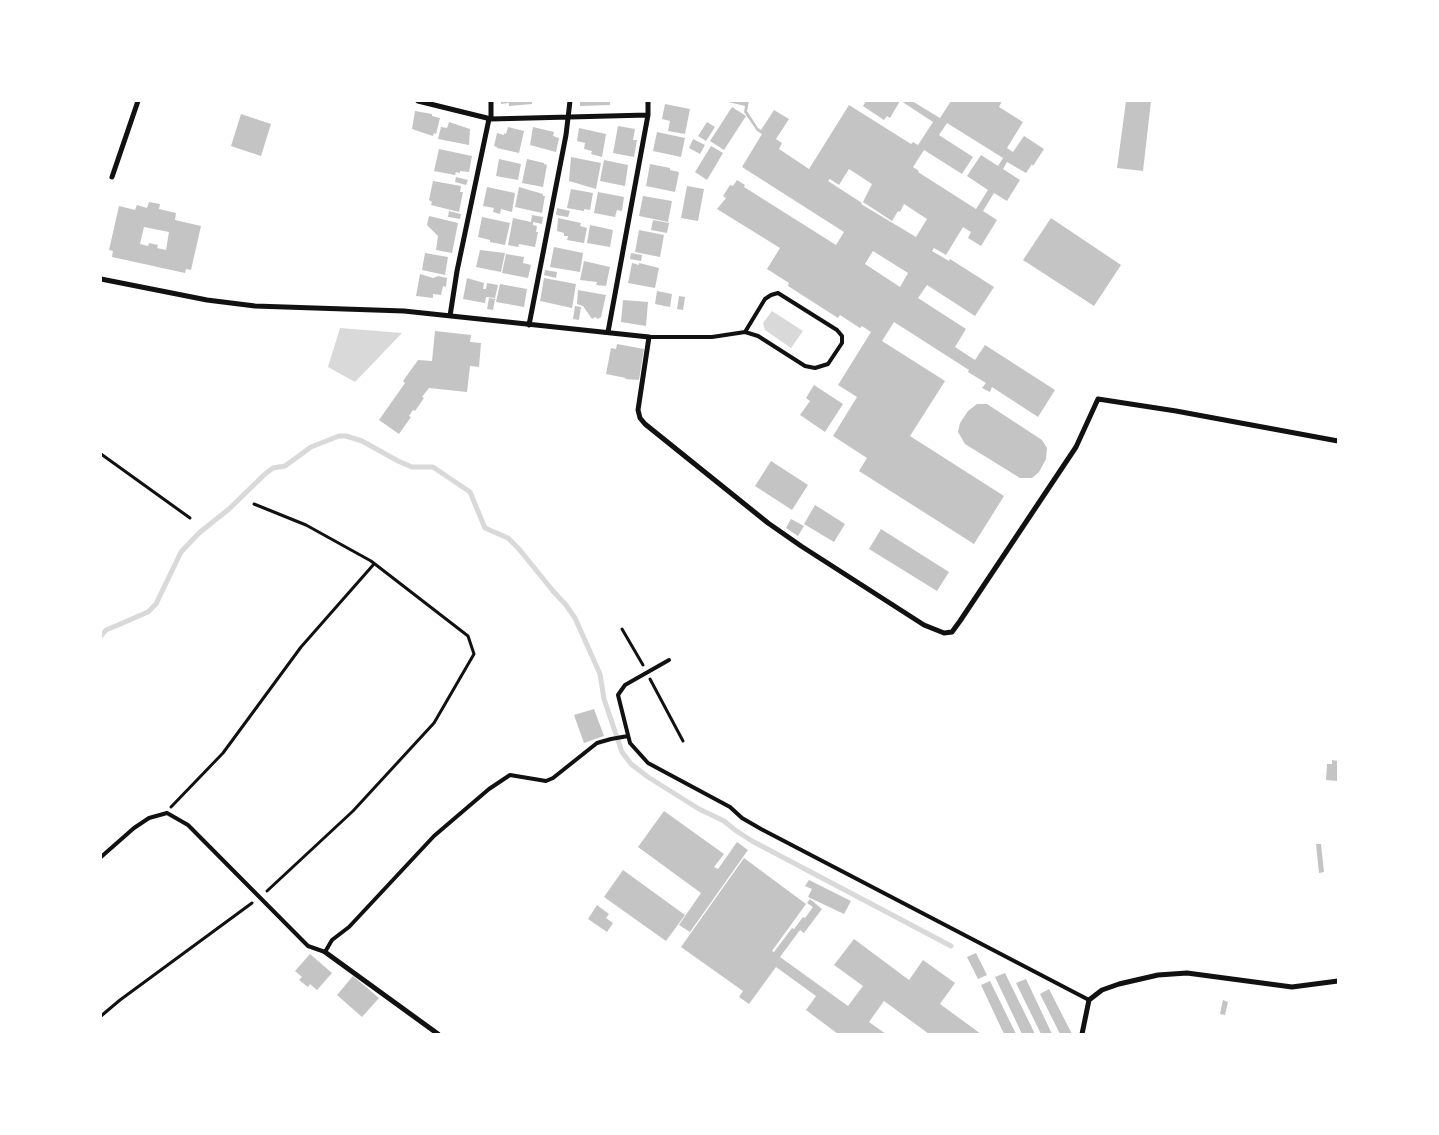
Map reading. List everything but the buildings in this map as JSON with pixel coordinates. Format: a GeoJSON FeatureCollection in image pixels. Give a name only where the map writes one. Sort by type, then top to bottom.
{"type":"FeatureCollection","features":[{"type":"Feature","properties":{"kind":"street"},"geometry":{"type":"LineString","coordinates":[[112,177],[138,101]]}},
{"type":"Feature","properties":{"kind":"street"},"geometry":{"type":"LineString","coordinates":[[418,101],[490,119],[648,115]]}},
{"type":"Feature","properties":{"kind":"street"},"geometry":{"type":"LineString","coordinates":[[450,316],[457,271],[490,119],[491,101]]}},
{"type":"Feature","properties":{"kind":"street"},"geometry":{"type":"LineString","coordinates":[[529,325],[569,117],[570,101]]}},
{"type":"Feature","properties":{"kind":"street"},"geometry":{"type":"LineString","coordinates":[[608,332],[648,115],[648,101]]}},
{"type":"Feature","properties":{"kind":"street"},"geometry":{"type":"LineString","coordinates":[[101,278],[208,300],[255,306],[404,311],[650,337],[638,410],[640,418],[645,424],[784,535],[924,624],[944,633],[952,632],[960,622],[1071,455],[1098,399],[1176,411],[1338,441]]}},
{"type":"Feature","properties":{"kind":"street"},"geometry":{"type":"LineString","coordinates":[[325,952],[438,1034]]}},
{"type":"Feature","properties":{"kind":"street"},"geometry":{"type":"LineString","coordinates":[[1082,1034],[1089,1000],[1102,990],[1118,984],[1158,975],[1187,973],[1292,988],[1338,981]]}},
{"type":"Feature","properties":{"kind":"lane"},"geometry":{"type":"LineString","coordinates":[[650,337],[712,337],[745,332],[758,336],[805,366],[815,368],[828,364],[842,343],[842,336],[837,330],[778,293],[765,299],[745,332]]}},
{"type":"Feature","properties":{"kind":"lane"},"geometry":{"type":"LineString","coordinates":[[669,660],[624,685],[618,695],[626,736],[648,763],[730,807],[742,818],[761,829],[1089,1000]]}},
{"type":"Feature","properties":{"kind":"lane"},"geometry":{"type":"LineString","coordinates":[[101,858],[134,828],[149,818],[167,813],[188,824],[308,946],[325,952],[332,940],[349,927],[434,836],[489,789],[510,775],[546,781],[553,778],[597,743],[611,738],[626,736]]}},
{"type":"Feature","properties":{"kind":"path"},"geometry":{"type":"LineString","coordinates":[[101,454],[190,518]]}},
{"type":"Feature","properties":{"kind":"path"},"geometry":{"type":"LineString","coordinates":[[101,1016],[120,1000],[260,898],[353,811],[434,723],[474,654],[468,636],[374,564],[306,525],[254,504]]}},
{"type":"Feature","properties":{"kind":"path"},"geometry":{"type":"LineString","coordinates":[[167,813],[174,802],[222,753],[302,647],[374,564]]}},
{"type":"Feature","properties":{"kind":"path"},"geometry":{"type":"LineString","coordinates":[[622,629],[682,741]]}},
{"type":"Feature","properties":{"kind":"shaded area"},"geometry":{"type":"Polygon","coordinates":[[[772,311],[803,331],[791,348],[765,330],[763,323],[772,311]]]}},
{"type":"Feature","properties":{"kind":"shaded area"},"geometry":{"type":"Polygon","coordinates":[[[340,328],[402,333],[355,382],[328,367],[340,328]]]}},
{"type":"Feature","properties":{"kind":"waterway"},"geometry":{"type":"LineString","coordinates":[[101,636],[106,630],[148,612],[156,604],[181,552],[199,533],[229,509],[273,468],[285,466],[311,447],[339,436],[362,441],[412,467],[433,467],[470,492],[485,528],[508,538],[566,605],[575,618],[600,674],[604,699],[622,752],[631,764],[648,777],[699,809],[724,821],[752,841],[951,946]]}}]}
